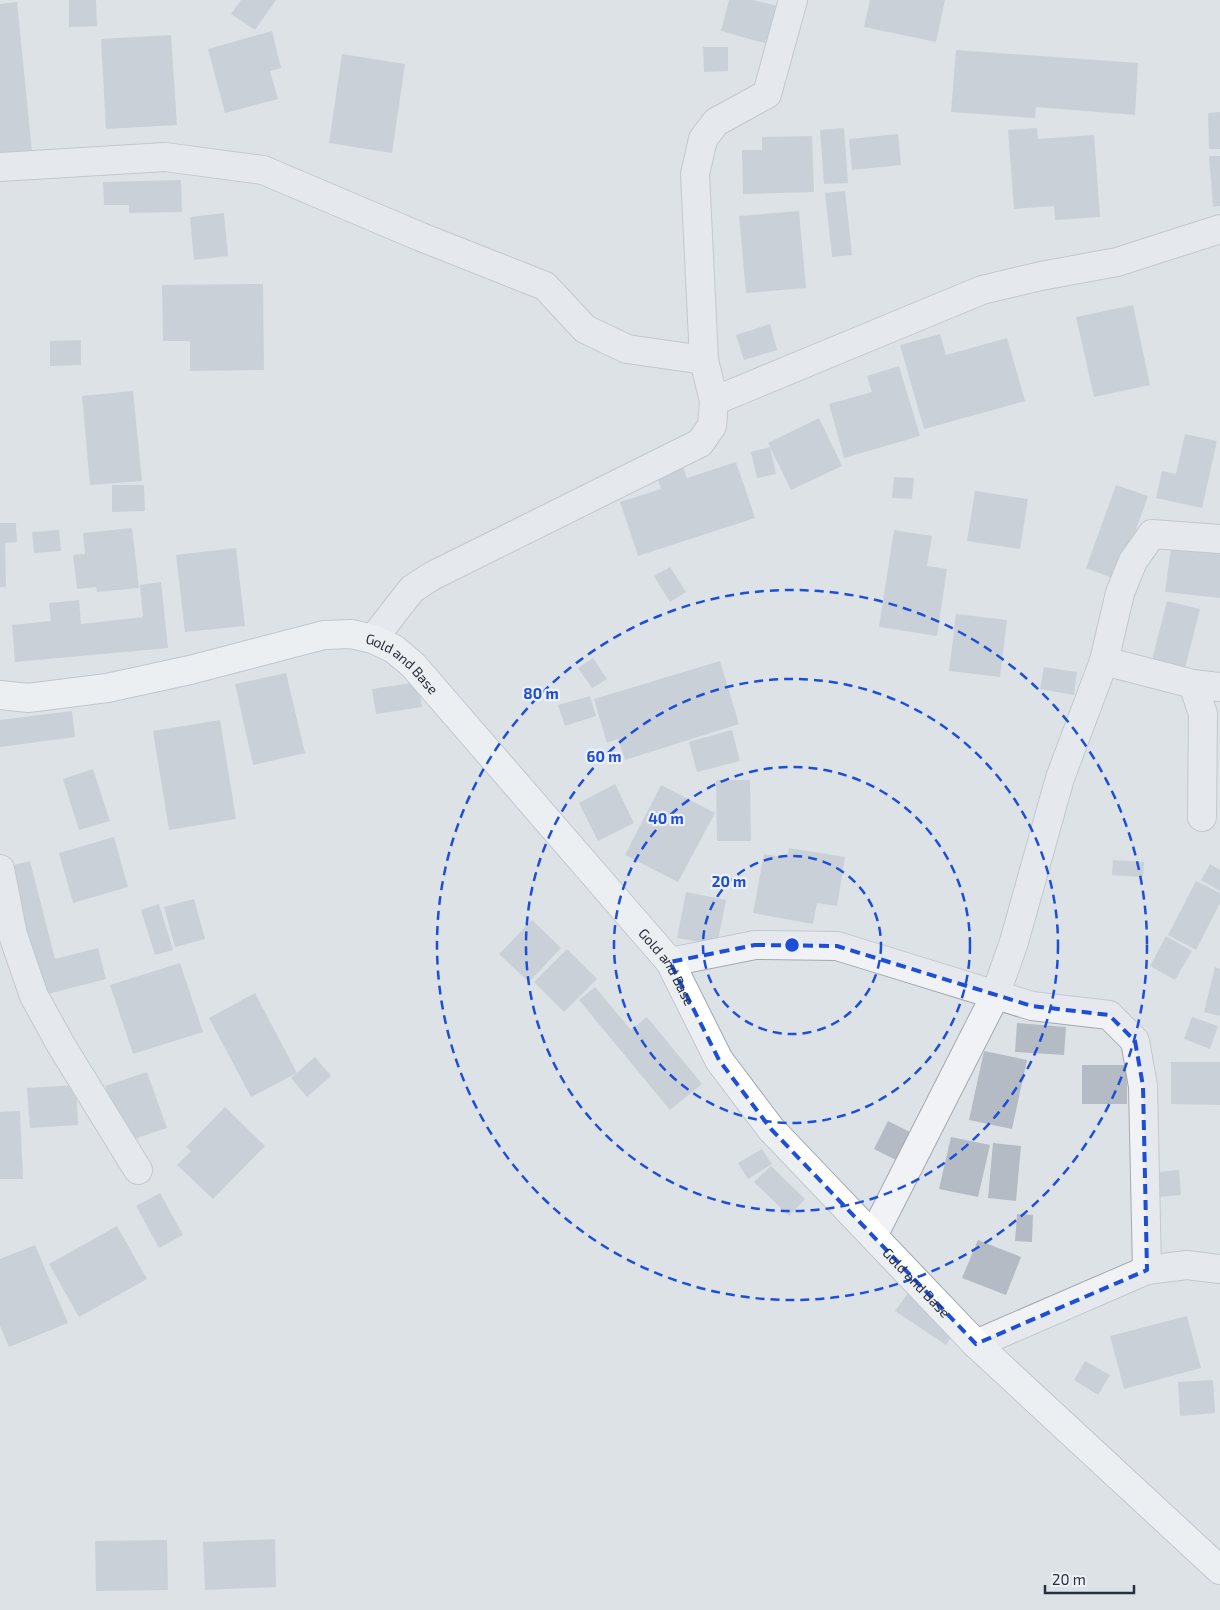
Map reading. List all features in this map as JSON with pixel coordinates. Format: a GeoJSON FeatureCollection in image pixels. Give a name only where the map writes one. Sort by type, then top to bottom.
{"type":"FeatureCollection","features":[{"type":"Feature","properties":{"kind":"main road","name":"Gold and Base"},"geometry":{"type":"LineString","coordinates":[[0,695],[28,698],[106,688],[190,670],[324,635],[351,634],[373,639],[394,649],[414,665],[670,962],[720,1060],[771,1129],[976,1344],[1220,1570]]}},
{"type":"Feature","properties":{"kind":"street"},"geometry":{"type":"LineString","coordinates":[[373,639],[412,589],[432,576],[700,443],[712,426],[714,401],[704,360],[696,174],[703,139],[716,122],[767,94],[793,0]]}},
{"type":"Feature","properties":{"kind":"street"},"geometry":{"type":"LineString","coordinates":[[0,167],[165,157],[263,170],[421,237],[545,286],[585,329],[627,349],[704,360]]}},
{"type":"Feature","properties":{"kind":"street"},"geometry":{"type":"LineString","coordinates":[[714,401],[982,290],[1041,276],[1117,262],[1220,229]]}},
{"type":"Feature","properties":{"kind":"street"},"geometry":{"type":"LineString","coordinates":[[873,1236],[996,996],[1014,942],[1060,778],[1104,661],[1120,593],[1133,561],[1152,534],[1220,539]]}},
{"type":"Feature","properties":{"kind":"street"},"geometry":{"type":"LineString","coordinates":[[1104,661],[1193,684],[1220,687]]}},
{"type":"Feature","properties":{"kind":"street"},"geometry":{"type":"LineString","coordinates":[[1193,684],[1202,714],[1202,817]]}},
{"type":"Feature","properties":{"kind":"street"},"geometry":{"type":"LineString","coordinates":[[0,869],[13,935],[34,996],[61,1045],[138,1170]]}},
{"type":"Feature","properties":{"kind":"street"},"geometry":{"type":"LineString","coordinates":[[670,962],[755,945],[837,946],[1032,1006],[1109,1015],[1135,1041],[1143,1086],[1147,1270]]}},
{"type":"Feature","properties":{"kind":"street"},"geometry":{"type":"LineString","coordinates":[[976,1344],[1147,1270],[1187,1265],[1220,1269]]}},
{"type":"Feature","properties":{"kind":"highlighted area"},"geometry":{"type":"Polygon","coordinates":[[[755,945],[837,946],[1032,1006],[1109,1015],[1135,1041],[1143,1086],[1147,1270],[976,1344],[771,1129],[719,1060],[670,962],[755,945]]]}},
{"type":"Feature","properties":{"kind":"building"},"geometry":{"type":"Polygon","coordinates":[[[69,0],[96,0],[97,26],[69,27],[69,0]]]}},
{"type":"Feature","properties":{"kind":"building"},"geometry":{"type":"Polygon","coordinates":[[[241,0],[276,0],[255,30],[231,14],[241,0]]]}},
{"type":"Feature","properties":{"kind":"building"},"geometry":{"type":"Polygon","coordinates":[[[729,0],[753,0],[778,6],[768,44],[721,31],[729,0]]]}},
{"type":"Feature","properties":{"kind":"building"},"geometry":{"type":"Polygon","coordinates":[[[870,0],[945,0],[936,42],[864,27],[870,0]]]}},
{"type":"Feature","properties":{"kind":"building"},"geometry":{"type":"Polygon","coordinates":[[[17,2],[32,152],[0,155],[0,4],[17,2]]]}},
{"type":"Feature","properties":{"kind":"building"},"geometry":{"type":"Polygon","coordinates":[[[272,31],[281,68],[270,71],[278,99],[225,113],[208,49],[272,31]]]}},
{"type":"Feature","properties":{"kind":"building"},"geometry":{"type":"Polygon","coordinates":[[[171,35],[177,125],[106,129],[101,39],[171,35]]]}},
{"type":"Feature","properties":{"kind":"building"},"geometry":{"type":"Polygon","coordinates":[[[703,47],[728,47],[728,71],[704,72],[703,47]]]}},
{"type":"Feature","properties":{"kind":"building"},"geometry":{"type":"Polygon","coordinates":[[[956,50],[1138,63],[1135,115],[1036,107],[1035,118],[951,112],[956,50]]]}},
{"type":"Feature","properties":{"kind":"building"},"geometry":{"type":"Polygon","coordinates":[[[342,54],[405,64],[392,153],[329,143],[342,54]]]}},
{"type":"Feature","properties":{"kind":"building"},"geometry":{"type":"Polygon","coordinates":[[[1220,112],[1220,149],[1209,149],[1208,113],[1220,112]]]}},
{"type":"Feature","properties":{"kind":"building"},"geometry":{"type":"Polygon","coordinates":[[[844,128],[848,183],[824,184],[820,130],[844,128]]]}},
{"type":"Feature","properties":{"kind":"building"},"geometry":{"type":"Polygon","coordinates":[[[1037,128],[1038,139],[1094,135],[1100,217],[1055,220],[1054,206],[1014,209],[1008,130],[1037,128]]]}},
{"type":"Feature","properties":{"kind":"building"},"geometry":{"type":"Polygon","coordinates":[[[898,134],[901,165],[852,170],[849,139],[898,134]]]}},
{"type":"Feature","properties":{"kind":"building"},"geometry":{"type":"Polygon","coordinates":[[[812,136],[814,192],[743,194],[742,150],[762,150],[762,137],[812,136]]]}},
{"type":"Feature","properties":{"kind":"building"},"geometry":{"type":"Polygon","coordinates":[[[1209,156],[1220,156],[1220,206],[1213,207],[1209,156]]]}},
{"type":"Feature","properties":{"kind":"building"},"geometry":{"type":"Polygon","coordinates":[[[181,180],[182,212],[129,213],[129,205],[104,205],[103,182],[181,180]]]}},
{"type":"Feature","properties":{"kind":"building"},"geometry":{"type":"Polygon","coordinates":[[[845,191],[852,255],[832,257],[825,193],[845,191]]]}},
{"type":"Feature","properties":{"kind":"building"},"geometry":{"type":"Polygon","coordinates":[[[799,211],[806,288],[746,293],[739,216],[799,211]]]}},
{"type":"Feature","properties":{"kind":"building"},"geometry":{"type":"Polygon","coordinates":[[[224,213],[228,256],[194,260],[190,217],[224,213]]]}},
{"type":"Feature","properties":{"kind":"building"},"geometry":{"type":"Polygon","coordinates":[[[263,284],[264,370],[190,371],[190,341],[163,341],[162,285],[263,284]]]}},
{"type":"Feature","properties":{"kind":"building"},"geometry":{"type":"Polygon","coordinates":[[[1133,305],[1150,385],[1094,397],[1076,317],[1133,305]]]}},
{"type":"Feature","properties":{"kind":"building"},"geometry":{"type":"Polygon","coordinates":[[[770,324],[777,350],[744,360],[736,335],[770,324]]]}},
{"type":"Feature","properties":{"kind":"building"},"geometry":{"type":"Polygon","coordinates":[[[940,334],[946,355],[1007,338],[1025,401],[924,429],[900,345],[940,334]]]}},
{"type":"Feature","properties":{"kind":"building"},"geometry":{"type":"Polygon","coordinates":[[[81,340],[81,365],[50,366],[50,341],[81,340]]]}},
{"type":"Feature","properties":{"kind":"building"},"geometry":{"type":"Polygon","coordinates":[[[899,366],[920,436],[844,458],[829,404],[872,392],[867,376],[899,366]]]}},
{"type":"Feature","properties":{"kind":"building"},"geometry":{"type":"Polygon","coordinates":[[[133,391],[142,481],[90,485],[82,396],[133,391]]]}},
{"type":"Feature","properties":{"kind":"building"},"geometry":{"type":"Polygon","coordinates":[[[819,418],[842,466],[791,490],[768,443],[819,418]]]}},
{"type":"Feature","properties":{"kind":"building"},"geometry":{"type":"Polygon","coordinates":[[[1185,434],[1217,441],[1202,508],[1156,498],[1162,471],[1176,474],[1185,434]]]}},
{"type":"Feature","properties":{"kind":"building"},"geometry":{"type":"Polygon","coordinates":[[[770,447],[776,474],[757,478],[751,452],[770,447]]]}},
{"type":"Feature","properties":{"kind":"building"},"geometry":{"type":"Polygon","coordinates":[[[736,462],[755,518],[638,556],[620,502],[661,489],[656,474],[682,465],[687,478],[736,462]]]}},
{"type":"Feature","properties":{"kind":"building"},"geometry":{"type":"Polygon","coordinates":[[[894,477],[914,478],[912,499],[892,498],[894,477]]]}},
{"type":"Feature","properties":{"kind":"building"},"geometry":{"type":"Polygon","coordinates":[[[112,485],[144,485],[145,511],[112,512],[112,485]]]}},
{"type":"Feature","properties":{"kind":"building"},"geometry":{"type":"Polygon","coordinates":[[[1116,485],[1148,496],[1118,580],[1086,568],[1116,485]]]}},
{"type":"Feature","properties":{"kind":"building"},"geometry":{"type":"Polygon","coordinates":[[[975,491],[1028,499],[1020,549],[967,541],[975,491]]]}},
{"type":"Feature","properties":{"kind":"building"},"geometry":{"type":"Polygon","coordinates":[[[0,523],[16,523],[17,542],[5,543],[6,587],[0,587],[0,523]]]}},
{"type":"Feature","properties":{"kind":"building"},"geometry":{"type":"Polygon","coordinates":[[[132,528],[139,588],[97,592],[96,587],[77,589],[73,555],[85,554],[83,533],[132,528]]]}},
{"type":"Feature","properties":{"kind":"building"},"geometry":{"type":"Polygon","coordinates":[[[59,530],[61,551],[34,553],[32,532],[59,530]]]}},
{"type":"Feature","properties":{"kind":"building"},"geometry":{"type":"Polygon","coordinates":[[[894,530],[932,536],[927,566],[947,569],[937,636],[879,627],[894,530]]]}},
{"type":"Feature","properties":{"kind":"building"},"geometry":{"type":"Polygon","coordinates":[[[1172,540],[1220,545],[1220,598],[1165,592],[1172,540]]]}},
{"type":"Feature","properties":{"kind":"building"},"geometry":{"type":"Polygon","coordinates":[[[236,548],[245,626],[185,632],[176,555],[236,548]]]}},
{"type":"Feature","properties":{"kind":"building"},"geometry":{"type":"Polygon","coordinates":[[[670,567],[686,592],[670,602],[654,576],[670,567]]]}},
{"type":"Feature","properties":{"kind":"building"},"geometry":{"type":"Polygon","coordinates":[[[161,582],[168,648],[15,662],[12,625],[51,621],[49,603],[79,600],[81,624],[143,617],[140,585],[161,582]]]}},
{"type":"Feature","properties":{"kind":"building"},"geometry":{"type":"Polygon","coordinates":[[[1167,601],[1200,609],[1185,668],[1152,660],[1167,601]]]}},
{"type":"Feature","properties":{"kind":"building"},"geometry":{"type":"Polygon","coordinates":[[[956,614],[1007,620],[1000,677],[949,671],[956,614]]]}},
{"type":"Feature","properties":{"kind":"building"},"geometry":{"type":"Polygon","coordinates":[[[593,658],[607,679],[592,688],[578,668],[593,658]]]}},
{"type":"Feature","properties":{"kind":"building"},"geometry":{"type":"Polygon","coordinates":[[[720,661],[739,724],[625,760],[618,739],[607,743],[594,699],[720,661]]]}},
{"type":"Feature","properties":{"kind":"building"},"geometry":{"type":"Polygon","coordinates":[[[1044,667],[1077,672],[1074,695],[1040,689],[1044,667]]]}},
{"type":"Feature","properties":{"kind":"building"},"geometry":{"type":"Polygon","coordinates":[[[286,673],[305,753],[253,765],[235,684],[286,673]]]}},
{"type":"Feature","properties":{"kind":"building"},"geometry":{"type":"Polygon","coordinates":[[[418,682],[422,707],[376,714],[372,689],[418,682]]]}},
{"type":"Feature","properties":{"kind":"building"},"geometry":{"type":"Polygon","coordinates":[[[590,696],[596,716],[565,726],[558,705],[590,696]]]}},
{"type":"Feature","properties":{"kind":"building"},"geometry":{"type":"Polygon","coordinates":[[[72,711],[75,737],[0,747],[0,720],[72,711]]]}},
{"type":"Feature","properties":{"kind":"building"},"geometry":{"type":"Polygon","coordinates":[[[220,720],[236,819],[169,830],[153,731],[220,720]]]}},
{"type":"Feature","properties":{"kind":"building"},"geometry":{"type":"Polygon","coordinates":[[[732,730],[740,761],[697,772],[689,742],[732,730]]]}},
{"type":"Feature","properties":{"kind":"building"},"geometry":{"type":"Polygon","coordinates":[[[93,769],[110,821],[79,830],[63,779],[93,769]]]}},
{"type":"Feature","properties":{"kind":"building"},"geometry":{"type":"Polygon","coordinates":[[[716,780],[750,780],[751,841],[717,841],[716,780]]]}},
{"type":"Feature","properties":{"kind":"building"},"geometry":{"type":"Polygon","coordinates":[[[615,784],[634,823],[598,841],[579,803],[615,784]]]}},
{"type":"Feature","properties":{"kind":"building"},"geometry":{"type":"Polygon","coordinates":[[[661,785],[715,813],[678,882],[625,855],[661,785]]]}},
{"type":"Feature","properties":{"kind":"building"},"geometry":{"type":"Polygon","coordinates":[[[114,837],[128,887],[73,903],[59,853],[114,837]]]}},
{"type":"Feature","properties":{"kind":"building"},"geometry":{"type":"Polygon","coordinates":[[[789,848],[845,857],[837,906],[817,903],[813,924],[753,913],[764,854],[787,858],[789,848]]]}},
{"type":"Feature","properties":{"kind":"building"},"geometry":{"type":"Polygon","coordinates":[[[1113,860],[1144,862],[1143,877],[1112,875],[1113,860]]]}},
{"type":"Feature","properties":{"kind":"building"},"geometry":{"type":"Polygon","coordinates":[[[30,861],[55,959],[98,948],[106,979],[44,995],[10,866],[30,861]]]}},
{"type":"Feature","properties":{"kind":"building"},"geometry":{"type":"Polygon","coordinates":[[[1210,864],[1220,870],[1220,891],[1201,880],[1210,864]]]}},
{"type":"Feature","properties":{"kind":"building"},"geometry":{"type":"Polygon","coordinates":[[[1196,881],[1220,893],[1220,903],[1196,950],[1168,935],[1196,881]]]}},
{"type":"Feature","properties":{"kind":"building"},"geometry":{"type":"Polygon","coordinates":[[[686,892],[726,900],[717,945],[677,938],[686,892]]]}},
{"type":"Feature","properties":{"kind":"building"},"geometry":{"type":"Polygon","coordinates":[[[194,899],[205,939],[175,947],[164,907],[194,899]]]}},
{"type":"Feature","properties":{"kind":"building"},"geometry":{"type":"Polygon","coordinates":[[[159,904],[173,950],[155,955],[141,910],[159,904]]]}},
{"type":"Feature","properties":{"kind":"building"},"geometry":{"type":"Polygon","coordinates":[[[532,920],[561,948],[529,982],[499,954],[532,920]]]}},
{"type":"Feature","properties":{"kind":"building"},"geometry":{"type":"Polygon","coordinates":[[[1166,936],[1192,951],[1175,980],[1150,966],[1166,936]]]}},
{"type":"Feature","properties":{"kind":"building"},"geometry":{"type":"Polygon","coordinates":[[[567,949],[597,979],[564,1012],[534,982],[567,949]]]}},
{"type":"Feature","properties":{"kind":"building"},"geometry":{"type":"Polygon","coordinates":[[[180,963],[203,1032],[133,1054],[110,985],[180,963]]]}},
{"type":"Feature","properties":{"kind":"building"},"geometry":{"type":"Polygon","coordinates":[[[1215,967],[1220,969],[1220,1016],[1204,1012],[1215,967]]]}},
{"type":"Feature","properties":{"kind":"building"},"geometry":{"type":"Polygon","coordinates":[[[595,987],[631,1030],[647,1017],[702,1084],[670,1110],[579,1000],[595,987]]]}},
{"type":"Feature","properties":{"kind":"building"},"geometry":{"type":"Polygon","coordinates":[[[255,993],[297,1073],[251,1097],[209,1018],[255,993]]]}},
{"type":"Feature","properties":{"kind":"building"},"geometry":{"type":"Polygon","coordinates":[[[1192,1017],[1218,1026],[1210,1049],[1184,1039],[1192,1017]]]}},
{"type":"Feature","properties":{"kind":"building"},"geometry":{"type":"Polygon","coordinates":[[[1017,1023],[1066,1027],[1064,1055],[1015,1052],[1017,1023]]]}},
{"type":"Feature","properties":{"kind":"building"},"geometry":{"type":"Polygon","coordinates":[[[984,1051],[1027,1060],[1012,1129],[969,1120],[984,1051]]]}},
{"type":"Feature","properties":{"kind":"building"},"geometry":{"type":"Polygon","coordinates":[[[315,1057],[331,1076],[307,1097],[291,1078],[315,1057]]]}},
{"type":"Feature","properties":{"kind":"building"},"geometry":{"type":"Polygon","coordinates":[[[1171,1062],[1220,1062],[1220,1105],[1171,1104],[1171,1062]]]}},
{"type":"Feature","properties":{"kind":"building"},"geometry":{"type":"Polygon","coordinates":[[[1082,1065],[1127,1065],[1127,1104],[1082,1104],[1082,1065]]]}},
{"type":"Feature","properties":{"kind":"building"},"geometry":{"type":"Polygon","coordinates":[[[147,1072],[167,1128],[125,1142],[105,1086],[147,1072]]]}},
{"type":"Feature","properties":{"kind":"building"},"geometry":{"type":"Polygon","coordinates":[[[76,1085],[78,1125],[30,1128],[27,1088],[76,1085]]]}},
{"type":"Feature","properties":{"kind":"building"},"geometry":{"type":"Polygon","coordinates":[[[225,1107],[265,1146],[213,1199],[177,1165],[191,1151],[186,1147],[225,1107]]]}},
{"type":"Feature","properties":{"kind":"building"},"geometry":{"type":"Polygon","coordinates":[[[20,1111],[23,1179],[0,1179],[0,1112],[20,1111]]]}},
{"type":"Feature","properties":{"kind":"building"},"geometry":{"type":"Polygon","coordinates":[[[888,1121],[910,1132],[896,1160],[874,1149],[888,1121]]]}},
{"type":"Feature","properties":{"kind":"building"},"geometry":{"type":"Polygon","coordinates":[[[951,1137],[990,1145],[978,1197],[939,1189],[951,1137]]]}},
{"type":"Feature","properties":{"kind":"building"},"geometry":{"type":"Polygon","coordinates":[[[993,1143],[1021,1146],[1016,1201],[988,1198],[993,1143]]]}},
{"type":"Feature","properties":{"kind":"building"},"geometry":{"type":"Polygon","coordinates":[[[762,1149],[772,1164],[748,1179],[738,1163],[762,1149]]]}},
{"type":"Feature","properties":{"kind":"building"},"geometry":{"type":"Polygon","coordinates":[[[771,1166],[805,1199],[789,1216],[754,1182],[771,1166]]]}},
{"type":"Feature","properties":{"kind":"building"},"geometry":{"type":"Polygon","coordinates":[[[1179,1170],[1181,1195],[1159,1197],[1157,1172],[1179,1170]]]}},
{"type":"Feature","properties":{"kind":"building"},"geometry":{"type":"Polygon","coordinates":[[[160,1193],[183,1235],[159,1248],[136,1206],[160,1193]]]}},
{"type":"Feature","properties":{"kind":"building"},"geometry":{"type":"Polygon","coordinates":[[[1017,1214],[1033,1215],[1032,1242],[1015,1241],[1017,1214]]]}},
{"type":"Feature","properties":{"kind":"building"},"geometry":{"type":"Polygon","coordinates":[[[117,1226],[147,1279],[79,1317],[49,1264],[117,1226]]]}},
{"type":"Feature","properties":{"kind":"building"},"geometry":{"type":"Polygon","coordinates":[[[978,1240],[1021,1257],[1006,1295],[962,1278],[978,1240]]]}},
{"type":"Feature","properties":{"kind":"building"},"geometry":{"type":"Polygon","coordinates":[[[35,1245],[68,1323],[9,1347],[0,1326],[0,1259],[35,1245]]]}},
{"type":"Feature","properties":{"kind":"building"},"geometry":{"type":"Polygon","coordinates":[[[908,1293],[958,1326],[946,1345],[895,1311],[908,1293]]]}},
{"type":"Feature","properties":{"kind":"building"},"geometry":{"type":"Polygon","coordinates":[[[1187,1316],[1201,1368],[1124,1389],[1110,1336],[1187,1316]]]}},
{"type":"Feature","properties":{"kind":"building"},"geometry":{"type":"Polygon","coordinates":[[[1085,1361],[1110,1375],[1098,1395],[1074,1380],[1085,1361]]]}},
{"type":"Feature","properties":{"kind":"building"},"geometry":{"type":"Polygon","coordinates":[[[1213,1380],[1215,1413],[1180,1416],[1178,1382],[1213,1380]]]}},
{"type":"Feature","properties":{"kind":"building"},"geometry":{"type":"Polygon","coordinates":[[[275,1539],[276,1587],[205,1590],[203,1542],[275,1539]]]}},
{"type":"Feature","properties":{"kind":"building"},"geometry":{"type":"Polygon","coordinates":[[[167,1540],[168,1590],[96,1591],[95,1541],[167,1540]]]}}]}
